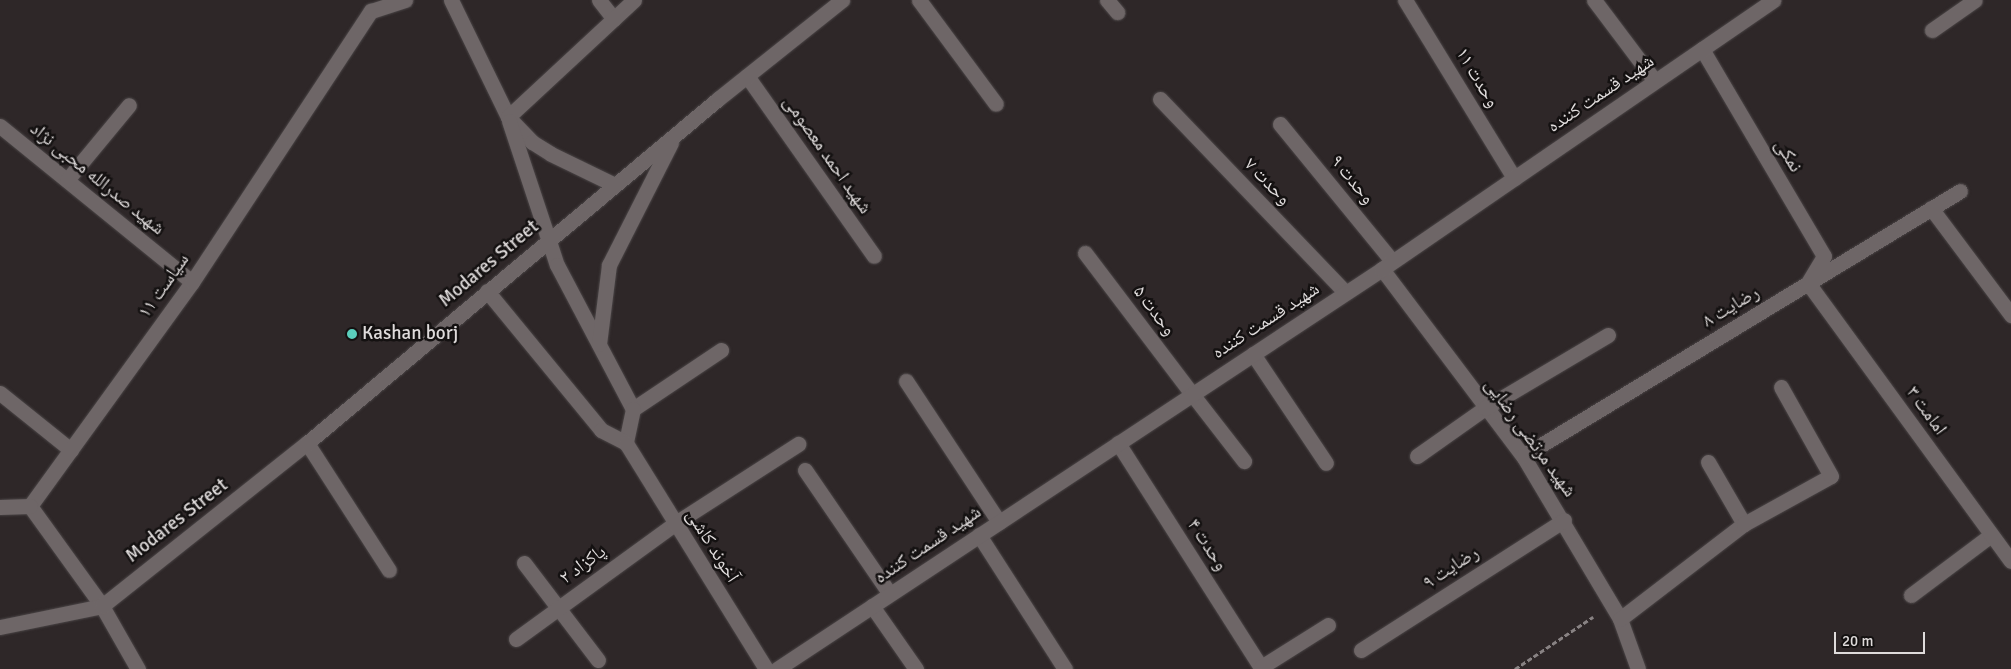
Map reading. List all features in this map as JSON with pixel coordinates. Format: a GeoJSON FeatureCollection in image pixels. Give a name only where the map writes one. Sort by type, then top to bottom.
{"type":"FeatureCollection","features":[{"type":"Feature","properties":{"kind":"street","name":"سیاست ۱۱"},"geometry":{"type":"LineString","coordinates":[[30,506],[192,282],[371,11],[405,0]]}},
{"type":"Feature","properties":{"kind":"street"},"geometry":{"type":"LineString","coordinates":[[451,0],[508,117],[556,264],[633,409],[626,443],[601,430],[487,291]]}},
{"type":"Feature","properties":{"kind":"street"},"geometry":{"type":"LineString","coordinates":[[600,0],[614,19]]}},
{"type":"Feature","properties":{"kind":"street"},"geometry":{"type":"LineString","coordinates":[[508,117],[634,0]]}},
{"type":"Feature","properties":{"kind":"street","name":"Modares Street"},"geometry":{"type":"LineString","coordinates":[[0,627],[102,606],[307,443],[676,134],[842,0]]}},
{"type":"Feature","properties":{"kind":"street"},"geometry":{"type":"LineString","coordinates":[[918,0],[996,104]]}},
{"type":"Feature","properties":{"kind":"street","name":"وحدت ۱۱"},"geometry":{"type":"LineString","coordinates":[[1405,0],[1514,178]]}},
{"type":"Feature","properties":{"kind":"street"},"geometry":{"type":"LineString","coordinates":[[1594,0],[1655,81]]}},
{"type":"Feature","properties":{"kind":"street","name":"شهید قسمت کننده"},"geometry":{"type":"LineString","coordinates":[[777,669],[1387,265],[1773,0]]}},
{"type":"Feature","properties":{"kind":"street"},"geometry":{"type":"LineString","coordinates":[[1932,30],[1975,0]]}},
{"type":"Feature","properties":{"kind":"street","name":"نمکی"},"geometry":{"type":"LineString","coordinates":[[1702,49],[1824,256],[1808,284]]}},
{"type":"Feature","properties":{"kind":"street","name":"شهید احمد معصومی"},"geometry":{"type":"LineString","coordinates":[[747,76],[874,256]]}},
{"type":"Feature","properties":{"kind":"street","name":"وحدت ۷"},"geometry":{"type":"LineString","coordinates":[[1160,100],[1345,292]]}},
{"type":"Feature","properties":{"kind":"street"},"geometry":{"type":"LineString","coordinates":[[66,180],[129,105]]}},
{"type":"Feature","properties":{"kind":"street"},"geometry":{"type":"LineString","coordinates":[[508,117],[532,142],[551,154],[615,185]]}},
{"type":"Feature","properties":{"kind":"street","name":"وحدت ۹"},"geometry":{"type":"LineString","coordinates":[[1280,124],[1387,265]]}},
{"type":"Feature","properties":{"kind":"street","name":"شهید صدرالله محبی نژاد"},"geometry":{"type":"LineString","coordinates":[[0,126],[192,282]]}},
{"type":"Feature","properties":{"kind":"street"},"geometry":{"type":"LineString","coordinates":[[598,344],[609,265],[649,182],[676,134]]}},
{"type":"Feature","properties":{"kind":"street","name":"رضایت ۸"},"geometry":{"type":"LineString","coordinates":[[1523,456],[1960,191]]}},
{"type":"Feature","properties":{"kind":"street"},"geometry":{"type":"LineString","coordinates":[[1931,208],[2011,315]]}},
{"type":"Feature","properties":{"kind":"street","name":"وحدت ۵"},"geometry":{"type":"LineString","coordinates":[[1085,254],[1244,461]]}},
{"type":"Feature","properties":{"kind":"street","name":"شهید مرتضی رضایی"},"geometry":{"type":"LineString","coordinates":[[1387,265],[1484,408],[1523,456],[1564,520],[1611,606],[1620,618],[1638,669]]}},
{"type":"Feature","properties":{"kind":"street","name":"امامت ۳"},"geometry":{"type":"LineString","coordinates":[[1808,284],[2011,561]]}},
{"type":"Feature","properties":{"kind":"street"},"geometry":{"type":"LineString","coordinates":[[1417,456],[1484,408],[1608,336]]}},
{"type":"Feature","properties":{"kind":"street"},"geometry":{"type":"LineString","coordinates":[[633,409],[721,350]]}},
{"type":"Feature","properties":{"kind":"street"},"geometry":{"type":"LineString","coordinates":[[1253,354],[1326,463]]}},
{"type":"Feature","properties":{"kind":"street"},"geometry":{"type":"LineString","coordinates":[[906,381],[999,522]]}},
{"type":"Feature","properties":{"kind":"street"},"geometry":{"type":"LineString","coordinates":[[1620,618],[1744,524],[1831,476],[1781,387]]}},
{"type":"Feature","properties":{"kind":"street"},"geometry":{"type":"LineString","coordinates":[[0,393],[71,450]]}},
{"type":"Feature","properties":{"kind":"street"},"geometry":{"type":"LineString","coordinates":[[307,443],[389,570]]}},
{"type":"Feature","properties":{"kind":"street","name":"آخوند کاشی"},"geometry":{"type":"LineString","coordinates":[[626,443],[674,524],[766,669]]}},
{"type":"Feature","properties":{"kind":"street","name":"وحدت ۴"},"geometry":{"type":"LineString","coordinates":[[1118,443],[1262,668]]}},
{"type":"Feature","properties":{"kind":"street","name":"پاکزاد ۲"},"geometry":{"type":"LineString","coordinates":[[516,639],[674,524],[798,444]]}},
{"type":"Feature","properties":{"kind":"street"},"geometry":{"type":"LineString","coordinates":[[1708,462],[1744,524]]}},
{"type":"Feature","properties":{"kind":"street"},"geometry":{"type":"LineString","coordinates":[[805,470],[890,594]]}},
{"type":"Feature","properties":{"kind":"street"},"geometry":{"type":"LineString","coordinates":[[0,507],[30,506],[102,606],[138,669]]}},
{"type":"Feature","properties":{"kind":"street","name":"رضایت ۹"},"geometry":{"type":"LineString","coordinates":[[1360,650],[1564,520]]}},
{"type":"Feature","properties":{"kind":"street"},"geometry":{"type":"LineString","coordinates":[[1912,595],[1991,534]]}},
{"type":"Feature","properties":{"kind":"street"},"geometry":{"type":"LineString","coordinates":[[979,535],[1065,669]]}},
{"type":"Feature","properties":{"kind":"street"},"geometry":{"type":"LineString","coordinates":[[524,563],[598,660]]}},
{"type":"Feature","properties":{"kind":"street"},"geometry":{"type":"LineString","coordinates":[[872,606],[916,669]]}},
{"type":"Feature","properties":{"kind":"street"},"geometry":{"type":"LineString","coordinates":[[1262,668],[1328,625]]}},
{"type":"Feature","properties":{"kind":"path"},"geometry":{"type":"LineString","coordinates":[[1515,669],[1611,606]]}},
{"type":"Feature","properties":{"kind":"place","name":"Kashan borj"},"geometry":{"type":"Point","coordinates":[352,334]}}]}
